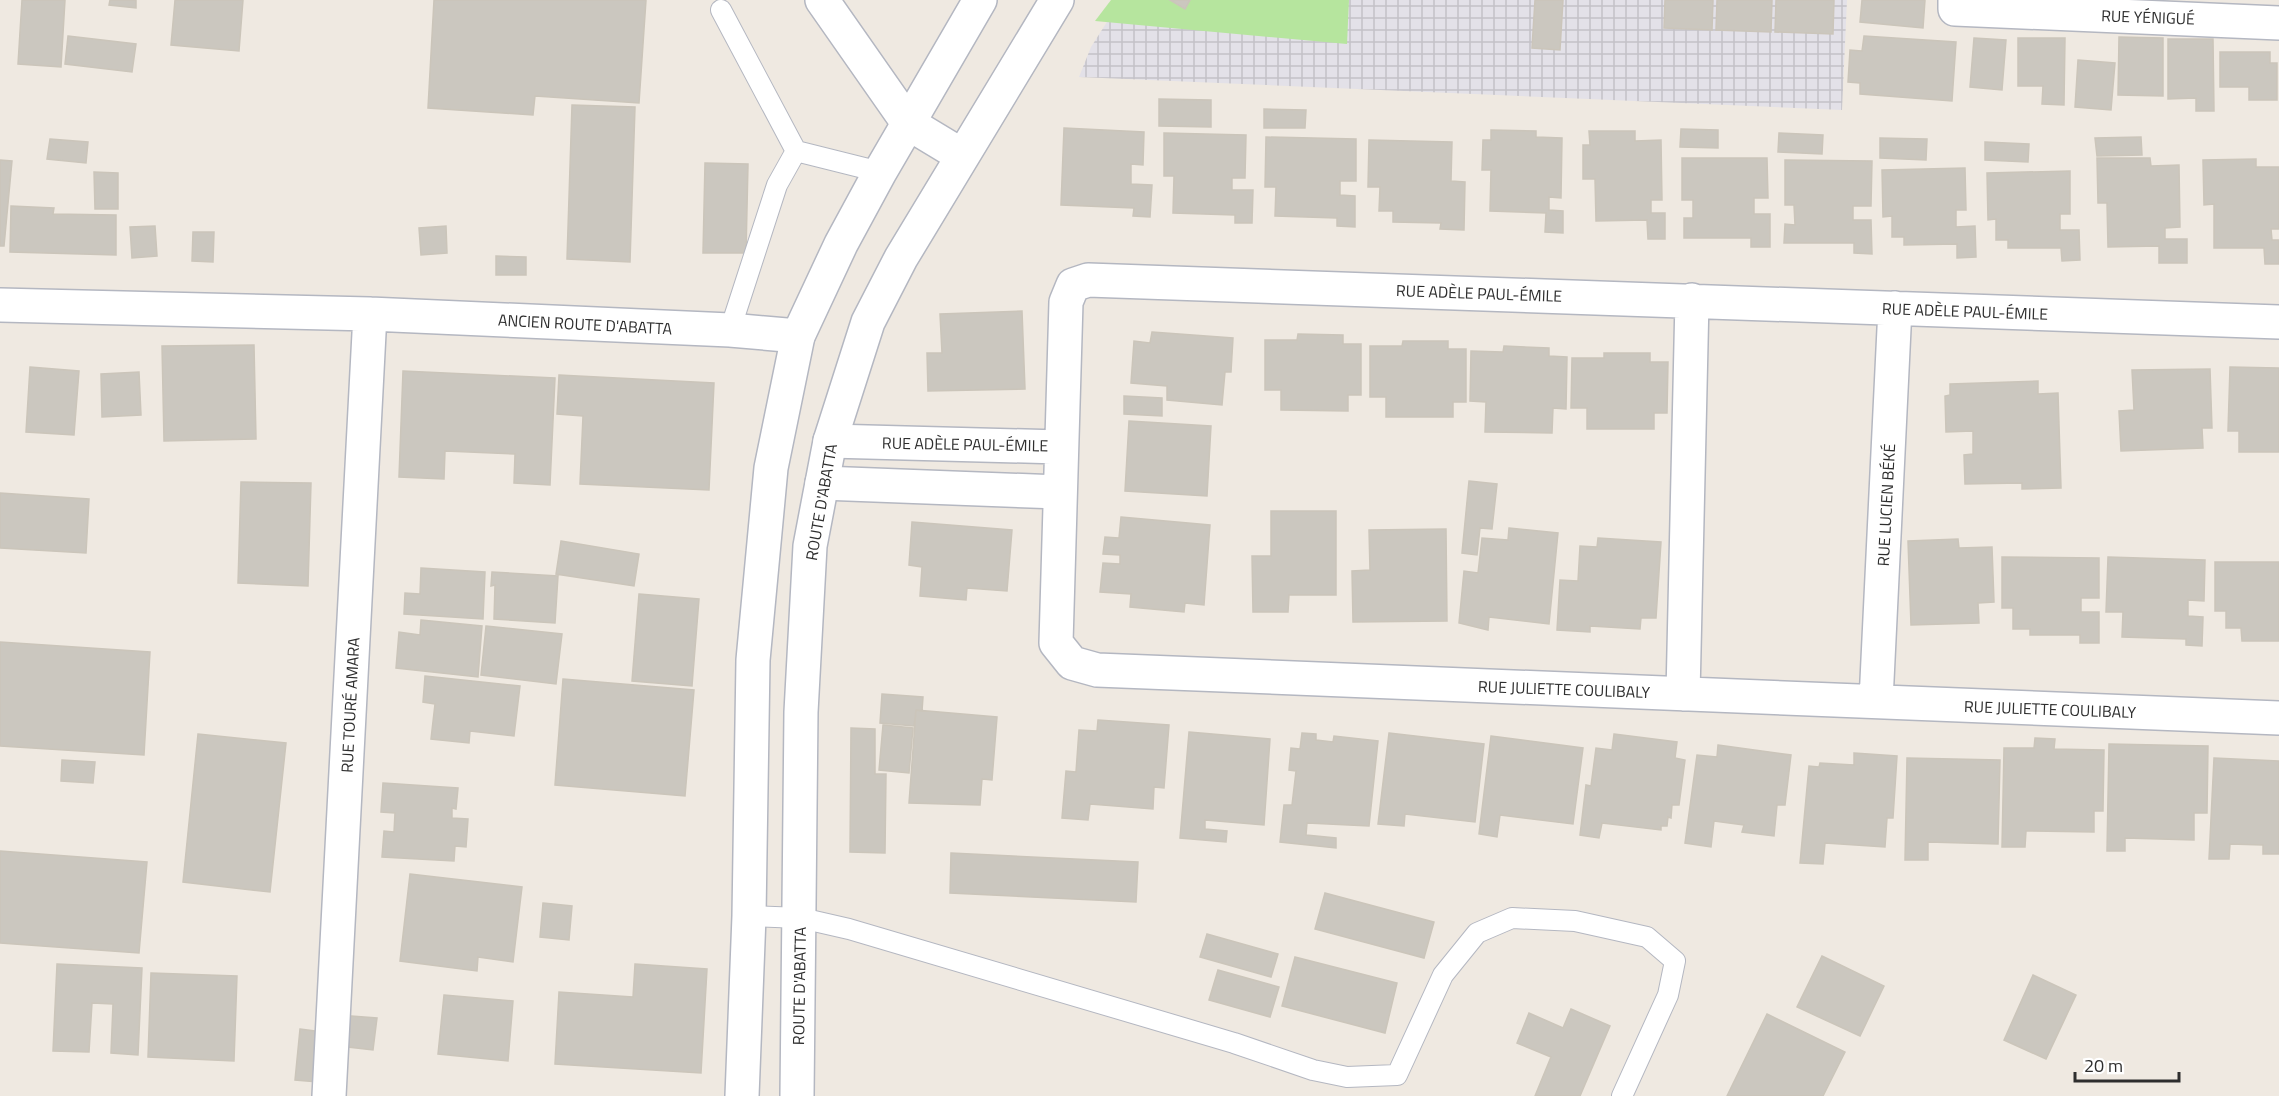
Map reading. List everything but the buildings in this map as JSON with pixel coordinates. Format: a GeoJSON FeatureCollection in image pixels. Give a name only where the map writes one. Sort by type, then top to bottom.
{"type":"FeatureCollection","features":[{"type":"Feature","properties":{"kind":"street"},"geometry":{"type":"LineString","coordinates":[[822,0],[908,123],[961,155]]}},
{"type":"Feature","properties":{"kind":"street"},"geometry":{"type":"LineString","coordinates":[[742,1096],[749,916],[753,660],[771,468],[798,336],[841,244],[880,172],[980,0]]}},
{"type":"Feature","properties":{"kind":"street","name":"ROUTE D'ABATTA"},"geometry":{"type":"LineString","coordinates":[[797,1096],[801,918],[801,712],[810,546],[830,441],[868,322],[901,258],[961,155],[1057,0]]}},
{"type":"Feature","properties":{"kind":"street","name":"RUE YÉNIGUÉ"},"geometry":{"type":"LineString","coordinates":[[1955,0],[1954,9],[2229,10],[2279,23]]}},
{"type":"Feature","properties":{"kind":"street","name":"RUE ADÈLE PAUL-ÉMILE"},"geometry":{"type":"LineString","coordinates":[[830,441],[1060,447],[1066,302],[1073,285],[1088,279],[2279,322]]}},
{"type":"Feature","properties":{"kind":"street"},"geometry":{"type":"LineString","coordinates":[[1683,694],[1692,300]]}},
{"type":"Feature","properties":{"kind":"street","name":"ANCIEN ROUTE D'ABATTA"},"geometry":{"type":"LineString","coordinates":[[0,304],[370,315],[730,330],[798,336]]}},
{"type":"Feature","properties":{"kind":"street","name":"RUE LUCIEN BÉKÉ"},"geometry":{"type":"LineString","coordinates":[[1876,701],[1895,308]]}},
{"type":"Feature","properties":{"kind":"street","name":"RUE TOURÉ AMARA"},"geometry":{"type":"LineString","coordinates":[[329,1096],[370,315]]}},
{"type":"Feature","properties":{"kind":"street","name":"RUE JULIETTE COULIBALY"},"geometry":{"type":"LineString","coordinates":[[1060,447],[1056,643],[1072,663],[1097,670],[2279,718]]}},
{"type":"Feature","properties":{"kind":"street"},"geometry":{"type":"LineString","coordinates":[[822,483],[1059,492]]}},
{"type":"Feature","properties":{"kind":"lane"},"geometry":{"type":"LineString","coordinates":[[721,10],[796,152],[880,172]]}},
{"type":"Feature","properties":{"kind":"lane"},"geometry":{"type":"LineString","coordinates":[[730,330],[777,185],[796,152]]}},
{"type":"Feature","properties":{"kind":"lane"},"geometry":{"type":"LineString","coordinates":[[749,916],[801,918],[849,929],[1222,1039],[1314,1070],[1347,1077],[1397,1075],[1443,975],[1477,933],[1512,918],[1575,921],[1647,937],[1675,961],[1668,995],[1622,1096]]}},
{"type":"Feature","properties":{"kind":"shaded area"},"geometry":{"type":"Polygon","coordinates":[[[1121,0],[1847,0],[1842,110],[1079,77],[1091,47],[1121,0]]]}},
{"type":"Feature","properties":{"kind":"green space"},"geometry":{"type":"Polygon","coordinates":[[[1111,0],[1349,0],[1347,44],[1095,21],[1111,0]]]}}]}
